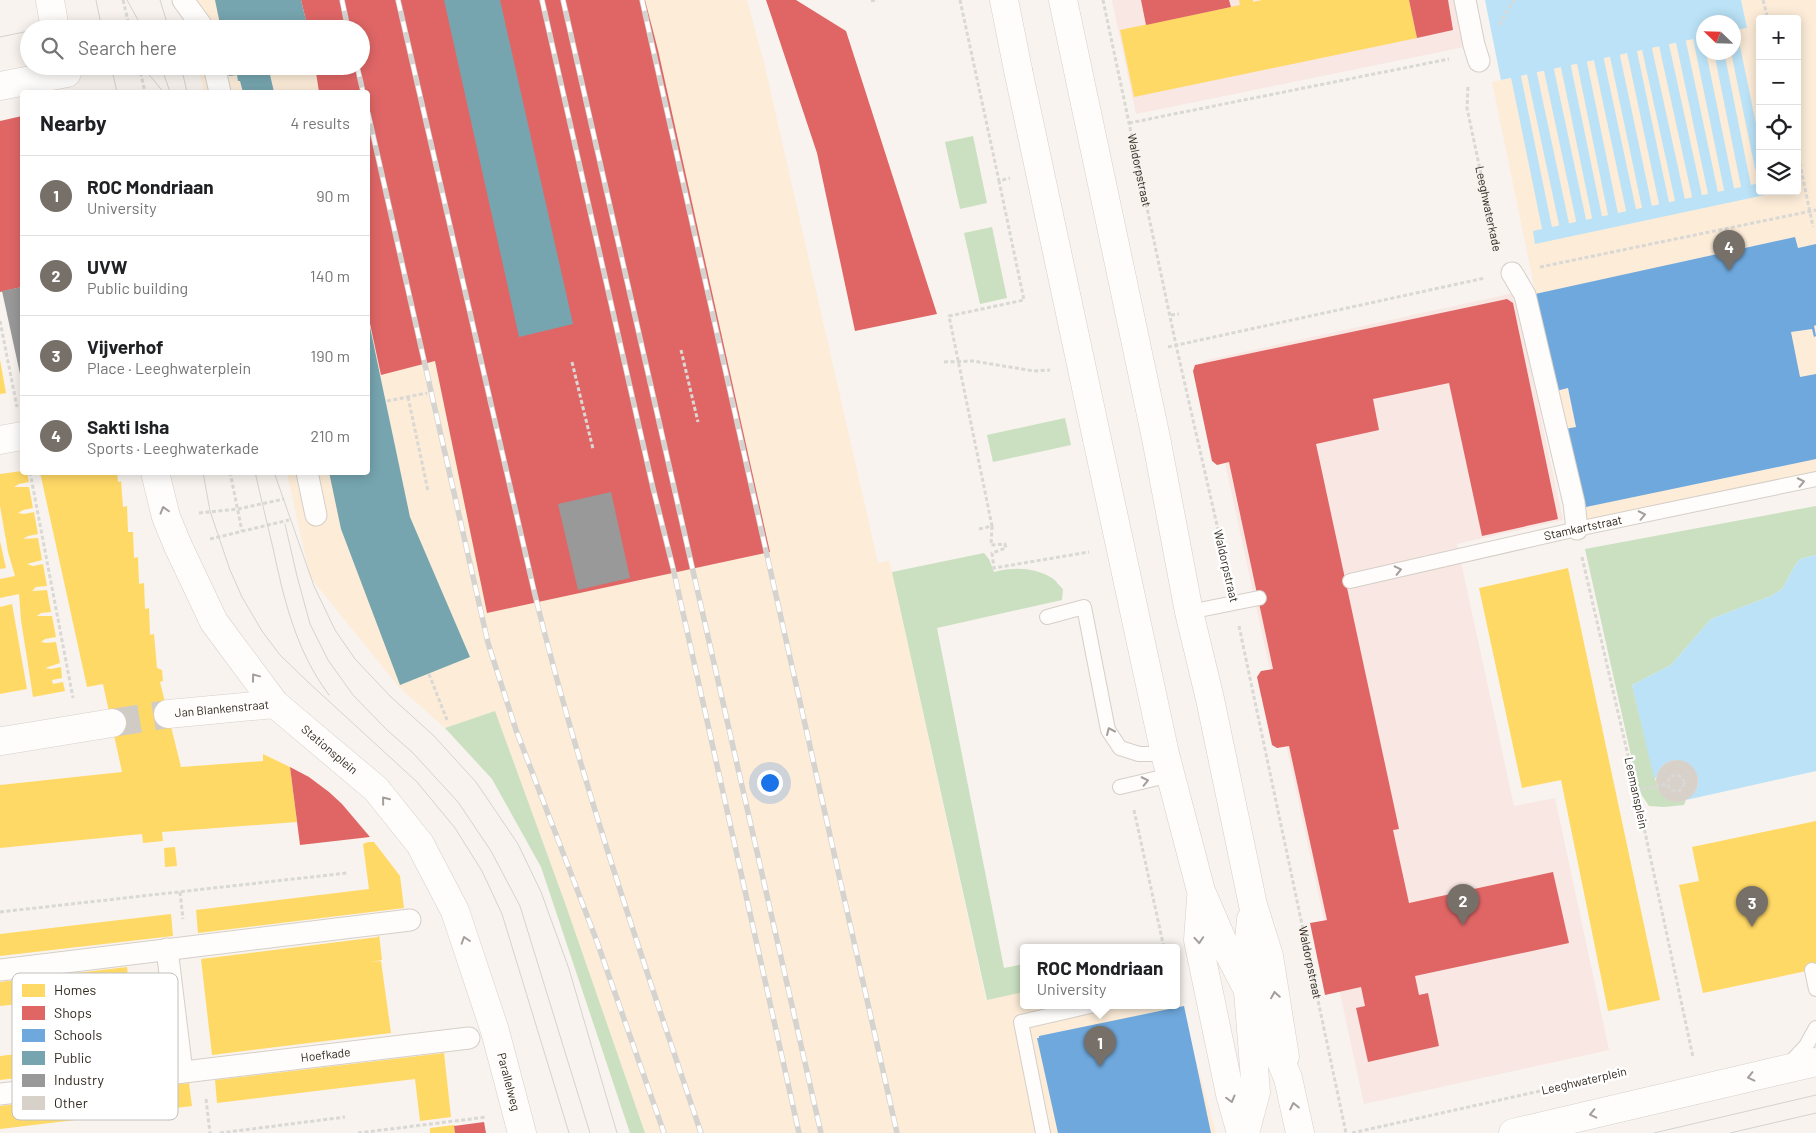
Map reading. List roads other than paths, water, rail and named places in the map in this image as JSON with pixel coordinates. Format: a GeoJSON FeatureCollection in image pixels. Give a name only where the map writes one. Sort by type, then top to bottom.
{"type":"FeatureCollection","features":[{"type":"Feature","properties":{"kind":"street"},"geometry":{"type":"LineString","coordinates":[[50,0],[53,20]]}},
{"type":"Feature","properties":{"kind":"street"},"geometry":{"type":"LineString","coordinates":[[183,0],[197,20]]}},
{"type":"Feature","properties":{"kind":"street"},"geometry":{"type":"LineString","coordinates":[[1004,0],[1168,765],[1201,891],[1223,942],[1265,1023],[1288,1078]]}},
{"type":"Feature","properties":{"kind":"street"},"geometry":{"type":"LineString","coordinates":[[1063,0],[1156,438],[1189,612],[1210,699],[1253,905],[1268,956],[1288,1078],[1300,1133]]}},
{"type":"Feature","properties":{"kind":"street"},"geometry":{"type":"LineString","coordinates":[[1465,0],[1479,61]]}},
{"type":"Feature","properties":{"kind":"street"},"geometry":{"type":"LineString","coordinates":[[216,75],[220,90]]}},
{"type":"Feature","properties":{"kind":"street"},"geometry":{"type":"LineString","coordinates":[[0,86],[68,77]]}},
{"type":"Feature","properties":{"kind":"street"},"geometry":{"type":"LineString","coordinates":[[1512,273],[1525,295],[1574,503],[1576,529]]}},
{"type":"Feature","properties":{"kind":"street"},"geometry":{"type":"LineString","coordinates":[[0,440],[20,426]]}},
{"type":"Feature","properties":{"kind":"street","name":"Stationsplein"},"geometry":{"type":"LineString","coordinates":[[156,475],[166,517],[214,622],[275,704],[376,789],[420,844],[455,911],[495,1031]]}},
{"type":"Feature","properties":{"kind":"street"},"geometry":{"type":"LineString","coordinates":[[309,483],[316,515]]}},
{"type":"Feature","properties":{"kind":"street","name":"Jan Blankenstraat"},"geometry":{"type":"LineString","coordinates":[[168,714],[275,704]]}},
{"type":"Feature","properties":{"kind":"street"},"geometry":{"type":"LineString","coordinates":[[2,741],[112,723]]}},
{"type":"Feature","properties":{"kind":"street"},"geometry":{"type":"LineString","coordinates":[[1201,891],[1198,940],[1230,1094],[1241,1133]]}},
{"type":"Feature","properties":{"kind":"street"},"geometry":{"type":"LineString","coordinates":[[1245,1133],[1256,1092],[1248,991],[1249,940],[1253,905]]}},
{"type":"Feature","properties":{"kind":"street"},"geometry":{"type":"LineString","coordinates":[[0,970],[410,920]]}},
{"type":"Feature","properties":{"kind":"street"},"geometry":{"type":"LineString","coordinates":[[167,950],[170,973]]}},
{"type":"Feature","properties":{"kind":"street","name":"Parallelweg"},"geometry":{"type":"LineString","coordinates":[[495,1031],[520,1124]]}},
{"type":"Feature","properties":{"kind":"street","name":"Hoefkade"},"geometry":{"type":"LineString","coordinates":[[178,1072],[469,1038]]}},
{"type":"Feature","properties":{"kind":"street"},"geometry":{"type":"LineString","coordinates":[[178,1039],[182,1072]]}},
{"type":"Feature","properties":{"kind":"street"},"geometry":{"type":"LineString","coordinates":[[1513,1133],[1816,1062]]}},
{"type":"Feature","properties":{"kind":"lane","name":"Stamkartstraat"},"geometry":{"type":"LineString","coordinates":[[1350,581],[1576,529],[1816,479]]}},
{"type":"Feature","properties":{"kind":"lane"},"geometry":{"type":"LineString","coordinates":[[1189,612],[1259,598]]}},
{"type":"Feature","properties":{"kind":"lane"},"geometry":{"type":"LineString","coordinates":[[1047,617],[1084,607],[1108,730],[1120,748],[1168,765]]}},
{"type":"Feature","properties":{"kind":"lane"},"geometry":{"type":"LineString","coordinates":[[1124,786],[1168,765]]}},
{"type":"Feature","properties":{"kind":"lane"},"geometry":{"type":"LineString","coordinates":[[1812,970],[1816,989]]}},
{"type":"Feature","properties":{"kind":"lane"},"geometry":{"type":"LineString","coordinates":[[1043,1133],[1021,1022],[1077,1009]]}},
{"type":"Feature","properties":{"kind":"lane"},"geometry":{"type":"LineString","coordinates":[[1784,1070],[1806,1046],[1816,1028]]}},
{"type":"Feature","properties":{"kind":"water"},"geometry":{"type":"Polygon","coordinates":[[[1485,0],[1741,0],[1747,28],[1741,29],[1741,15],[1696,15],[1696,38],[1501,80],[1485,0]]]}},
{"type":"Feature","properties":{"kind":"water"},"geometry":{"type":"Polygon","coordinates":[[[1756,184],[1756,195],[1765,195],[1535,244],[1533,231],[1756,184]]]}},
{"type":"Feature","properties":{"kind":"water"},"geometry":{"type":"Polygon","coordinates":[[[1816,555],[1816,771],[1686,800],[1695,791],[1698,781],[1695,772],[1689,765],[1680,761],[1670,761],[1662,766],[1656,778],[1654,778],[1632,685],[1671,665],[1711,619],[1771,596],[1782,589],[1800,559],[1816,555]]]}},
{"type":"Feature","properties":{"kind":"waterway"},"geometry":{"type":"LineString","coordinates":[[1681,42],[1713,193]]}},
{"type":"Feature","properties":{"kind":"waterway"},"geometry":{"type":"LineString","coordinates":[[1664,45],[1697,196]]}},
{"type":"Feature","properties":{"kind":"waterway"},"geometry":{"type":"LineString","coordinates":[[1647,49],[1680,200]]}},
{"type":"Feature","properties":{"kind":"waterway"},"geometry":{"type":"LineString","coordinates":[[1632,52],[1664,203]]}},
{"type":"Feature","properties":{"kind":"waterway"},"geometry":{"type":"LineString","coordinates":[[1615,56],[1647,207]]}},
{"type":"Feature","properties":{"kind":"waterway"},"geometry":{"type":"LineString","coordinates":[[1599,60],[1631,210]]}},
{"type":"Feature","properties":{"kind":"waterway"},"geometry":{"type":"LineString","coordinates":[[1703,60],[1729,189]]}},
{"type":"Feature","properties":{"kind":"waterway"},"geometry":{"type":"LineString","coordinates":[[1721,60],[1746,186]]}},
{"type":"Feature","properties":{"kind":"waterway"},"geometry":{"type":"LineString","coordinates":[[1738,60],[1756,150]]}},
{"type":"Feature","properties":{"kind":"waterway"},"geometry":{"type":"LineString","coordinates":[[1582,63],[1613,214]]}},
{"type":"Feature","properties":{"kind":"waterway"},"geometry":{"type":"LineString","coordinates":[[1566,67],[1597,217]]}},
{"type":"Feature","properties":{"kind":"waterway"},"geometry":{"type":"LineString","coordinates":[[1549,70],[1581,220]]}},
{"type":"Feature","properties":{"kind":"waterway"},"geometry":{"type":"LineString","coordinates":[[1532,74],[1564,224]]}},
{"type":"Feature","properties":{"kind":"waterway"},"geometry":{"type":"LineString","coordinates":[[1516,77],[1547,228]]}},
{"type":"Feature","properties":{"kind":"tunnel"},"geometry":{"type":"LineString","coordinates":[[112,723],[168,714]]}},
{"type":"Feature","properties":{"kind":"tram line"},"geometry":{"type":"LineString","coordinates":[[96,0],[100,20]]}},
{"type":"Feature","properties":{"kind":"tram line"},"geometry":{"type":"LineString","coordinates":[[127,0],[138,20]]}},
{"type":"Feature","properties":{"kind":"tram line"},"geometry":{"type":"LineString","coordinates":[[160,0],[166,20]]}},
{"type":"Feature","properties":{"kind":"tram line"},"geometry":{"type":"LineString","coordinates":[[0,37],[20,33]]}},
{"type":"Feature","properties":{"kind":"tram line"},"geometry":{"type":"LineString","coordinates":[[113,75],[117,90]]}},
{"type":"Feature","properties":{"kind":"tram line"},"geometry":{"type":"LineString","coordinates":[[149,75],[161,90]]}},
{"type":"Feature","properties":{"kind":"tram line"},"geometry":{"type":"LineString","coordinates":[[164,75],[169,90]]}},
{"type":"Feature","properties":{"kind":"tram line"},"geometry":{"type":"LineString","coordinates":[[183,75],[187,90]]}},
{"type":"Feature","properties":{"kind":"tram line"},"geometry":{"type":"LineString","coordinates":[[204,475],[210,511],[230,570],[242,597],[262,631],[280,655],[417,782],[455,828],[482,871],[502,914],[569,1133]]}},
{"type":"Feature","properties":{"kind":"tram line"},"geometry":{"type":"LineString","coordinates":[[256,475],[287,606],[308,661],[329,695]]}},
{"type":"Feature","properties":{"kind":"tram line"},"geometry":{"type":"LineString","coordinates":[[275,475],[314,586],[335,630],[355,659],[391,697],[434,736],[476,782],[518,844],[541,892],[569,969],[617,1133]]}},
{"type":"Feature","properties":{"kind":"tram line"},"geometry":{"type":"LineString","coordinates":[[285,524],[310,624],[328,660],[353,695],[387,730],[413,753],[458,802],[491,851],[520,906],[590,1133]]}},
{"type":"Feature","properties":{"kind":"tram line"},"geometry":{"type":"LineString","coordinates":[[1654,1133],[1816,1095]]}},
{"type":"Feature","properties":{"kind":"tram line"},"geometry":{"type":"LineString","coordinates":[[1730,1133],[1816,1113]]}},
{"type":"Feature","properties":{"kind":"railway"},"geometry":{"type":"LineString","coordinates":[[342,0],[346,20]]}},
{"type":"Feature","properties":{"kind":"railway"},"geometry":{"type":"LineString","coordinates":[[398,0],[535,595],[571,731],[612,866],[701,1133]]}},
{"type":"Feature","properties":{"kind":"railway"},"geometry":{"type":"LineString","coordinates":[[542,0],[653,488],[673,568],[799,1133]]}},
{"type":"Feature","properties":{"kind":"railway"},"geometry":{"type":"LineString","coordinates":[[563,0],[821,1133]]}},
{"type":"Feature","properties":{"kind":"railway"},"geometry":{"type":"LineString","coordinates":[[642,0],[897,1133]]}},
{"type":"Feature","properties":{"kind":"railway"},"geometry":{"type":"LineString","coordinates":[[359,75],[363,90]]}},
{"type":"Feature","properties":{"kind":"railway"},"geometry":{"type":"LineString","coordinates":[[370,122],[488,643],[516,730],[596,939],[664,1133]]}},
{"type":"Feature","properties":{"kind":"place","name":"Sakti Isha"},"geometry":{"type":"Point","coordinates":[1729,271]}},
{"type":"Feature","properties":{"kind":"place","name":"UVW"},"geometry":{"type":"Point","coordinates":[1463,925]}},
{"type":"Feature","properties":{"kind":"place","name":"Vijverhof"},"geometry":{"type":"Point","coordinates":[1752,927]}},
{"type":"Feature","properties":{"kind":"place","name":"ROC Mondriaan"},"geometry":{"type":"Point","coordinates":[1100,1067]}}]}
